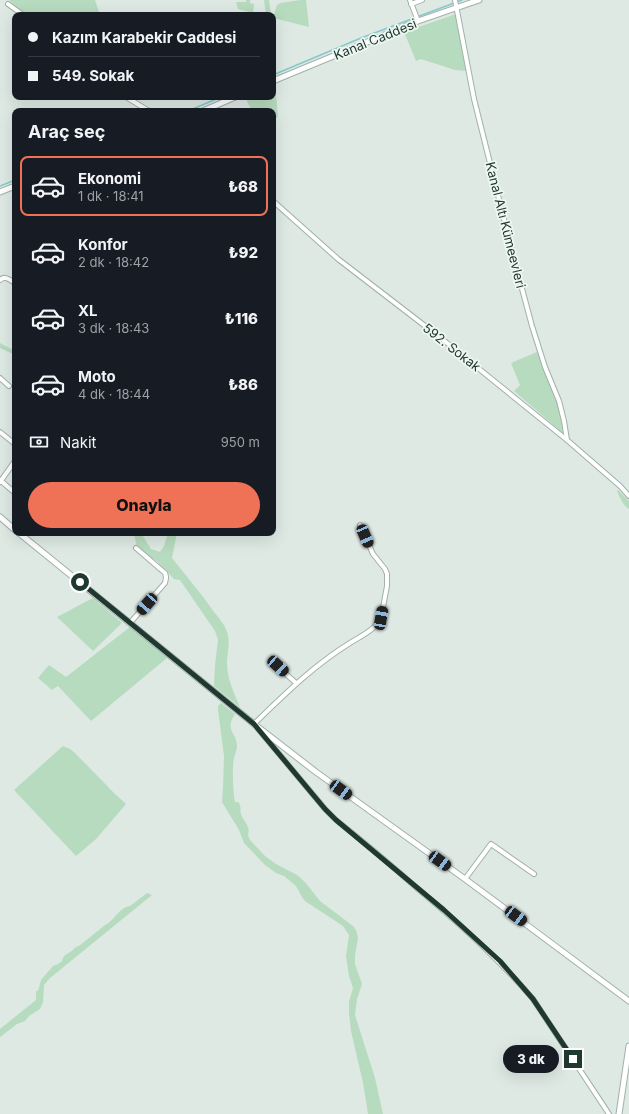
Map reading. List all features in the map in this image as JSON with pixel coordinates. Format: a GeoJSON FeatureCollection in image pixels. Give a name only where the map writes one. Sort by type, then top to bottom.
{"type":"FeatureCollection","features":[{"type":"Feature","properties":{"kind":"street"},"geometry":{"type":"LineString","coordinates":[[418,21],[411,3],[422,0]]}},
{"type":"Feature","properties":{"kind":"street","name":"Kanal Altı Kümeevleri"},"geometry":{"type":"LineString","coordinates":[[455,0],[474,99],[513,255],[532,326],[545,367],[559,401],[567,440]]}},
{"type":"Feature","properties":{"kind":"street","name":"Kanal Caddesi"},"geometry":{"type":"LineString","coordinates":[[276,80],[418,21],[479,0]]}},
{"type":"Feature","properties":{"kind":"street"},"geometry":{"type":"LineString","coordinates":[[8,4],[18,12]]}},
{"type":"Feature","properties":{"kind":"street"},"geometry":{"type":"LineString","coordinates":[[130,100],[142,108]]}},
{"type":"Feature","properties":{"kind":"street"},"geometry":{"type":"LineString","coordinates":[[210,108],[228,100]]}},
{"type":"Feature","properties":{"kind":"street"},"geometry":{"type":"LineString","coordinates":[[0,192],[12,187]]}},
{"type":"Feature","properties":{"kind":"street","name":"592. Sokak"},"geometry":{"type":"LineString","coordinates":[[276,204],[338,259],[442,339],[567,440],[620,486],[629,496]]}},
{"type":"Feature","properties":{"kind":"street"},"geometry":{"type":"LineString","coordinates":[[0,280],[6,278],[12,281]]}},
{"type":"Feature","properties":{"kind":"street"},"geometry":{"type":"LineString","coordinates":[[0,378],[9,386]]}},
{"type":"Feature","properties":{"kind":"street"},"geometry":{"type":"LineString","coordinates":[[0,432],[12,442]]}},
{"type":"Feature","properties":{"kind":"street"},"geometry":{"type":"LineString","coordinates":[[12,466],[0,481],[12,491]]}},
{"type":"Feature","properties":{"kind":"street"},"geometry":{"type":"LineString","coordinates":[[0,517],[12,527]]}},
{"type":"Feature","properties":{"kind":"street"},"geometry":{"type":"LineString","coordinates":[[254,724],[296,683],[332,655],[377,625],[381,618],[386,586],[385,569],[373,554],[360,525]]}},
{"type":"Feature","properties":{"kind":"street"},"geometry":{"type":"LineString","coordinates":[[23,536],[254,724],[316,772],[465,879],[629,1001]]}},
{"type":"Feature","properties":{"kind":"street"},"geometry":{"type":"LineString","coordinates":[[130,623],[166,580],[164,573],[136,548]]}},
{"type":"Feature","properties":{"kind":"street"},"geometry":{"type":"LineString","coordinates":[[278,666],[296,683]]}},
{"type":"Feature","properties":{"kind":"street"},"geometry":{"type":"LineString","coordinates":[[254,724],[325,809],[336,820],[444,910],[500,961],[521,984],[533,999],[608,1114]]}},
{"type":"Feature","properties":{"kind":"street"},"geometry":{"type":"LineString","coordinates":[[465,879],[491,844],[534,874]]}},
{"type":"Feature","properties":{"kind":"street"},"geometry":{"type":"LineString","coordinates":[[619,1114],[629,1046]]}},
{"type":"Feature","properties":{"kind":"green space"},"geometry":{"type":"Polygon","coordinates":[[[9,0],[95,0],[99,12],[23,12],[9,0]]]}},
{"type":"Feature","properties":{"kind":"green space"},"geometry":{"type":"Polygon","coordinates":[[[246,0],[250,0],[250,3],[254,4],[253,12],[238,9],[236,2],[246,2],[246,0]]]}},
{"type":"Feature","properties":{"kind":"green space"},"geometry":{"type":"Polygon","coordinates":[[[264,0],[269,0],[271,12],[266,12],[264,0]]]}},
{"type":"Feature","properties":{"kind":"green space"},"geometry":{"type":"Polygon","coordinates":[[[306,0],[309,27],[276,19],[275,12],[277,5],[280,3],[306,0]]]}},
{"type":"Feature","properties":{"kind":"green space"},"geometry":{"type":"Polygon","coordinates":[[[456,14],[466,71],[455,70],[421,59],[416,61],[404,32],[456,14]]]}},
{"type":"Feature","properties":{"kind":"green space"},"geometry":{"type":"Polygon","coordinates":[[[276,94],[278,117],[276,118],[276,108],[250,108],[246,100],[276,100],[276,94]]]}},
{"type":"Feature","properties":{"kind":"green space"},"geometry":{"type":"Polygon","coordinates":[[[0,343],[12,349],[12,354],[0,348],[0,343]]]}},
{"type":"Feature","properties":{"kind":"green space"},"geometry":{"type":"Polygon","coordinates":[[[537,352],[560,409],[563,433],[514,391],[520,385],[511,363],[537,352]]]}},
{"type":"Feature","properties":{"kind":"green space"},"geometry":{"type":"Polygon","coordinates":[[[618,490],[629,501],[629,509],[622,501],[617,491],[618,490]]]}},
{"type":"Feature","properties":{"kind":"green space"},"geometry":{"type":"Polygon","coordinates":[[[135,536],[143,536],[151,549],[160,552],[164,546],[167,536],[176,536],[172,558],[204,598],[226,629],[229,640],[227,663],[228,675],[240,707],[214,686],[218,640],[215,631],[180,580],[174,579],[157,561],[147,555],[136,544],[135,536]]]}},
{"type":"Feature","properties":{"kind":"green space"},"geometry":{"type":"Polygon","coordinates":[[[93,598],[122,623],[93,651],[57,617],[93,598]]]}},
{"type":"Feature","properties":{"kind":"green space"},"geometry":{"type":"Polygon","coordinates":[[[130,627],[167,658],[91,721],[58,686],[52,690],[38,678],[49,665],[66,677],[130,627]]]}},
{"type":"Feature","properties":{"kind":"green space"},"geometry":{"type":"Polygon","coordinates":[[[221,703],[235,714],[231,724],[237,746],[233,768],[234,798],[235,802],[238,802],[240,805],[241,814],[249,829],[248,835],[250,840],[265,856],[276,864],[297,875],[305,882],[320,901],[353,926],[356,930],[358,938],[355,964],[362,984],[357,999],[355,1015],[375,1078],[383,1114],[368,1114],[363,1083],[351,1031],[349,1002],[353,988],[349,976],[346,956],[349,935],[343,926],[305,901],[296,886],[284,876],[276,873],[265,865],[244,843],[239,830],[222,802],[224,756],[218,710],[218,706],[221,703]]]}},
{"type":"Feature","properties":{"kind":"green space"},"geometry":{"type":"Polygon","coordinates":[[[63,746],[75,753],[126,804],[96,839],[76,856],[14,790],[63,746]]]}},
{"type":"Feature","properties":{"kind":"green space"},"geometry":{"type":"Polygon","coordinates":[[[147,893],[152,895],[50,978],[44,985],[43,1002],[40,1009],[29,1016],[25,1021],[17,1024],[0,1037],[0,1029],[36,1000],[36,991],[38,991],[41,980],[53,966],[62,961],[65,955],[110,922],[120,911],[130,906],[147,893]]]}},
{"type":"Feature","properties":{"kind":"waterway"},"geometry":{"type":"LineString","coordinates":[[276,74],[361,38],[462,0]]}},
{"type":"Feature","properties":{"kind":"waterway"},"geometry":{"type":"LineString","coordinates":[[195,108],[214,100]]}},
{"type":"Feature","properties":{"kind":"waterway"},"geometry":{"type":"LineString","coordinates":[[0,186],[12,181]]}},
{"type":"Feature","properties":{"kind":"route"},"geometry":{"type":"LineString","coordinates":[[80,582],[254,724],[325,809],[336,820],[444,910],[500,961],[533,999],[573,1059]]}}]}
